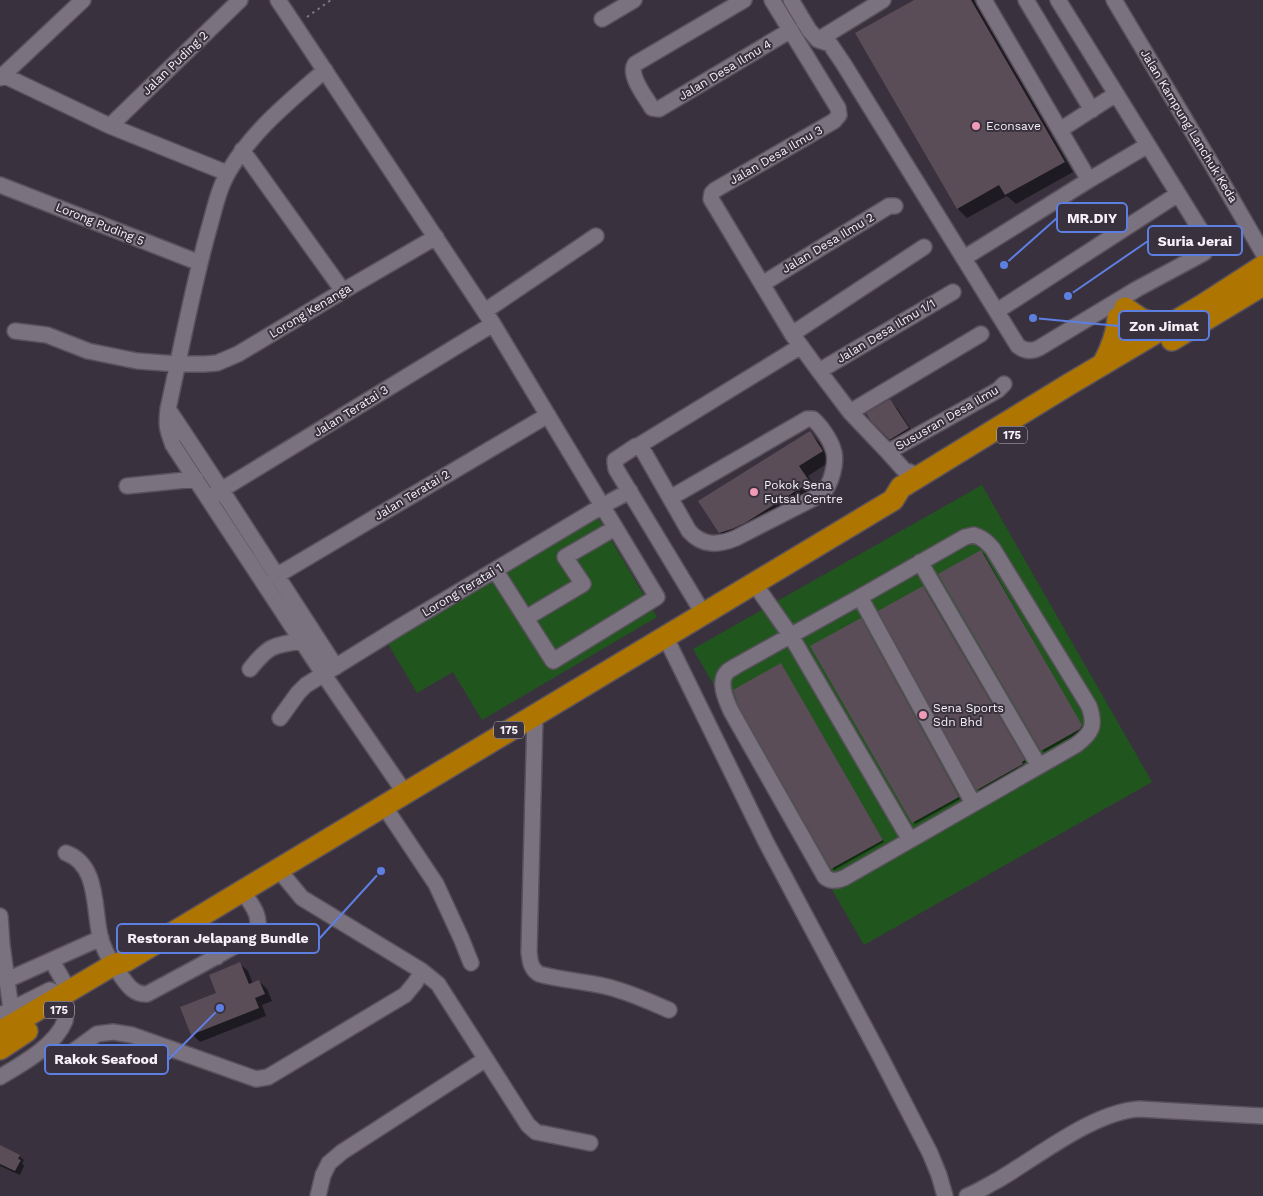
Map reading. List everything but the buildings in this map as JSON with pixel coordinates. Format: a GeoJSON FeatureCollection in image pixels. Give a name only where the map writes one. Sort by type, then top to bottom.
{"type":"FeatureCollection","features":[{"type":"Feature","properties":{"kind":"highway","name":"175"},"geometry":{"type":"LineString","coordinates":[[0,1032],[65,998],[119,966],[754,583],[905,483],[1103,364],[1141,350],[1165,327],[1263,266]]}},
{"type":"Feature","properties":{"kind":"highway","name":"175"},"geometry":{"type":"LineString","coordinates":[[905,483],[908,498],[1077,395],[1141,350],[1263,285]]}},
{"type":"Feature","properties":{"kind":"highway"},"geometry":{"type":"LineString","coordinates":[[1103,364],[1114,341],[1124,307],[1148,322],[1165,327]]}},
{"type":"Feature","properties":{"kind":"highway","name":"175"},"geometry":{"type":"LineString","coordinates":[[0,1049],[65,998]]}},
{"type":"Feature","properties":{"kind":"street"},"geometry":{"type":"LineString","coordinates":[[82,0],[1,77],[110,126],[227,173]]}},
{"type":"Feature","properties":{"kind":"street","name":"Jalan Puding 2"},"geometry":{"type":"LineString","coordinates":[[110,126],[240,0]]}},
{"type":"Feature","properties":{"kind":"street"},"geometry":{"type":"LineString","coordinates":[[278,0],[489,318],[657,597],[553,661],[495,570]]}},
{"type":"Feature","properties":{"kind":"street"},"geometry":{"type":"LineString","coordinates":[[602,19],[634,0]]}},
{"type":"Feature","properties":{"kind":"street","name":"Jalan Desa Ilmu 4"},"geometry":{"type":"LineString","coordinates":[[744,0],[635,64],[632,70],[638,86],[652,108],[659,109],[791,30]]}},
{"type":"Feature","properties":{"kind":"street"},"geometry":{"type":"LineString","coordinates":[[772,0],[791,30]]}},
{"type":"Feature","properties":{"kind":"street"},"geometry":{"type":"LineString","coordinates":[[790,0],[809,30],[818,40],[830,44],[840,58],[1018,346],[1023,349],[1035,350],[1097,313],[1124,307]]}},
{"type":"Feature","properties":{"kind":"street"},"geometry":{"type":"LineString","coordinates":[[818,40],[883,0]]}},
{"type":"Feature","properties":{"kind":"street"},"geometry":{"type":"LineString","coordinates":[[984,0],[1089,180]]}},
{"type":"Feature","properties":{"kind":"street"},"geometry":{"type":"LineString","coordinates":[[1026,0],[1092,110]]}},
{"type":"Feature","properties":{"kind":"street"},"geometry":{"type":"LineString","coordinates":[[1058,0],[1208,242],[1204,253],[1124,307],[1116,315],[1110,312],[1097,313]]}},
{"type":"Feature","properties":{"kind":"street","name":"Jalan Kampung Lanchuk Keda"},"geometry":{"type":"LineString","coordinates":[[1114,0],[1263,253]]}},
{"type":"Feature","properties":{"kind":"street","name":"Jalan Desa Ilmu 3"},"geometry":{"type":"LineString","coordinates":[[762,284],[711,196],[715,190],[837,118],[838,108],[791,30]]}},
{"type":"Feature","properties":{"kind":"street"},"geometry":{"type":"LineString","coordinates":[[325,70],[269,118],[242,150],[227,173],[218,197],[200,264],[166,424],[173,444],[264,584],[302,641],[330,671]]}},
{"type":"Feature","properties":{"kind":"street"},"geometry":{"type":"LineString","coordinates":[[1060,130],[1116,94]]}},
{"type":"Feature","properties":{"kind":"street"},"geometry":{"type":"LineString","coordinates":[[964,258],[1148,145]]}},
{"type":"Feature","properties":{"kind":"street"},"geometry":{"type":"LineString","coordinates":[[242,150],[344,291]]}},
{"type":"Feature","properties":{"kind":"street","name":"Lorong Puding 5"},"geometry":{"type":"LineString","coordinates":[[0,185],[200,264]]}},
{"type":"Feature","properties":{"kind":"street"},"geometry":{"type":"LineString","coordinates":[[996,311],[1178,194]]}},
{"type":"Feature","properties":{"kind":"street","name":"Jalan Desa Ilmu 2"},"geometry":{"type":"LineString","coordinates":[[762,284],[889,206],[895,206]]}},
{"type":"Feature","properties":{"kind":"street","name":"Jalan Teratai 3"},"geometry":{"type":"LineString","coordinates":[[208,498],[489,318],[596,236]]}},
{"type":"Feature","properties":{"kind":"street","name":"Lorong Kenanga"},"geometry":{"type":"LineString","coordinates":[[15,331],[47,335],[88,351],[110,357],[178,364],[217,363],[228,359],[436,237]]}},
{"type":"Feature","properties":{"kind":"street"},"geometry":{"type":"LineString","coordinates":[[703,613],[616,469],[615,462],[617,458],[638,446],[796,340],[924,247]]}},
{"type":"Feature","properties":{"kind":"street"},"geometry":{"type":"LineString","coordinates":[[762,284],[796,340],[850,412],[888,452],[905,483]]}},
{"type":"Feature","properties":{"kind":"street","name":"Jalan Desa Ilmu 1/1"},"geometry":{"type":"LineString","coordinates":[[819,371],[953,292]]}},
{"type":"Feature","properties":{"kind":"street"},"geometry":{"type":"LineString","coordinates":[[1124,307],[1141,350]]}},
{"type":"Feature","properties":{"kind":"street"},"geometry":{"type":"LineString","coordinates":[[850,412],[981,334]]}},
{"type":"Feature","properties":{"kind":"street","name":"Sususran Desa Ilmu"},"geometry":{"type":"LineString","coordinates":[[888,452],[998,390],[1004,384]]}},
{"type":"Feature","properties":{"kind":"street"},"geometry":{"type":"LineString","coordinates":[[168,409],[276,576],[330,671],[405,793]]}},
{"type":"Feature","properties":{"kind":"street","name":"Jalan Teratai 2"},"geometry":{"type":"LineString","coordinates":[[276,576],[548,415]]}},
{"type":"Feature","properties":{"kind":"street"},"geometry":{"type":"LineString","coordinates":[[638,446],[643,450],[689,532],[700,541],[708,543],[726,542],[736,538],[822,494],[832,476],[834,449],[818,423],[813,419],[807,419],[670,498]]}},
{"type":"Feature","properties":{"kind":"street"},"geometry":{"type":"LineString","coordinates":[[127,486],[196,479]]}},
{"type":"Feature","properties":{"kind":"street","name":"Lorong Teratai 1"},"geometry":{"type":"LineString","coordinates":[[280,718],[306,685],[398,628],[630,491]]}},
{"type":"Feature","properties":{"kind":"street"},"geometry":{"type":"LineString","coordinates":[[526,618],[583,584],[566,556],[615,528]]}},
{"type":"Feature","properties":{"kind":"street"},"geometry":{"type":"LineString","coordinates":[[974,535],[986,541],[993,549],[1089,706],[1093,720],[1088,736],[1076,745],[840,880],[829,880],[824,877],[732,712],[725,698],[724,679],[728,671],[860,598],[920,562],[965,537],[974,535]]}},
{"type":"Feature","properties":{"kind":"street"},"geometry":{"type":"LineString","coordinates":[[920,562],[1039,766]]}},
{"type":"Feature","properties":{"kind":"street"},"geometry":{"type":"LineString","coordinates":[[754,583],[791,636],[910,840]]}},
{"type":"Feature","properties":{"kind":"street"},"geometry":{"type":"LineString","coordinates":[[860,598],[973,803]]}},
{"type":"Feature","properties":{"kind":"street"},"geometry":{"type":"LineString","coordinates":[[665,636],[766,842],[930,1153],[948,1196]]}},
{"type":"Feature","properties":{"kind":"street"},"geometry":{"type":"LineString","coordinates":[[250,669],[261,655],[271,648],[302,641]]}},
{"type":"Feature","properties":{"kind":"street"},"geometry":{"type":"LineString","coordinates":[[535,715],[529,952],[531,964],[534,970],[540,974],[615,988],[670,1010]]}},
{"type":"Feature","properties":{"kind":"street"},"geometry":{"type":"LineString","coordinates":[[384,806],[436,884],[471,963]]}},
{"type":"Feature","properties":{"kind":"street"},"geometry":{"type":"LineString","coordinates":[[66,853],[74,856],[80,862],[90,878],[100,938],[105,951],[119,966],[128,986],[135,992],[144,994],[217,957],[257,932],[258,923],[253,906],[242,891]]}},
{"type":"Feature","properties":{"kind":"street"},"geometry":{"type":"LineString","coordinates":[[278,869],[302,898],[422,971],[438,984],[528,1125],[536,1132],[590,1143]]}},
{"type":"Feature","properties":{"kind":"street"},"geometry":{"type":"LineString","coordinates":[[0,916],[7,980],[6,1012],[50,990],[65,998]]}},
{"type":"Feature","properties":{"kind":"street"},"geometry":{"type":"LineString","coordinates":[[196,918],[217,957]]}},
{"type":"Feature","properties":{"kind":"street"},"geometry":{"type":"LineString","coordinates":[[7,980],[100,938]]}},
{"type":"Feature","properties":{"kind":"street"},"geometry":{"type":"LineString","coordinates":[[0,1077],[43,1049],[60,1030],[66,1019],[65,998],[52,960]]}},
{"type":"Feature","properties":{"kind":"street"},"geometry":{"type":"LineString","coordinates":[[71,1052],[97,1034],[113,1032],[132,1035],[256,1079],[268,1077],[405,995],[422,971]]}},
{"type":"Feature","properties":{"kind":"street"},"geometry":{"type":"LineString","coordinates":[[318,1196],[323,1175],[329,1164],[342,1152],[486,1059]]}},
{"type":"Feature","properties":{"kind":"street"},"geometry":{"type":"LineString","coordinates":[[968,1196],[1005,1176],[1075,1132],[1128,1109],[1263,1116]]}},
{"type":"Feature","properties":{"kind":"path"},"geometry":{"type":"LineString","coordinates":[[294,25],[331,0]]}},
{"type":"Feature","properties":{"kind":"green space","name":"Sena Sports Sdn Bhd"},"geometry":{"type":"Polygon","coordinates":[[[982,485],[1152,782],[864,945],[693,649],[982,485]]]}},
{"type":"Feature","properties":{"kind":"green space"},"geometry":{"type":"Polygon","coordinates":[[[598,518],[657,617],[482,720],[453,672],[417,693],[387,642],[598,518]]]}},
{"type":"Feature","properties":{"kind":"place","name":"Econsave"},"geometry":{"type":"Point","coordinates":[976,126]}},
{"type":"Feature","properties":{"kind":"place","name":"MR.DIY"},"geometry":{"type":"Point","coordinates":[1004,265]}},
{"type":"Feature","properties":{"kind":"place","name":"Suria Jerai"},"geometry":{"type":"Point","coordinates":[1068,296]}},
{"type":"Feature","properties":{"kind":"place","name":"Zon Jimat"},"geometry":{"type":"Point","coordinates":[1033,318]}},
{"type":"Feature","properties":{"kind":"place","name":"Pokok Sena Futsal Centre"},"geometry":{"type":"Point","coordinates":[754,492]}},
{"type":"Feature","properties":{"kind":"place","name":"Sena Sports Sdn Bhd"},"geometry":{"type":"Point","coordinates":[923,715]}},
{"type":"Feature","properties":{"kind":"place","name":"Restoran Jelapang Bundle"},"geometry":{"type":"Point","coordinates":[381,871]}},
{"type":"Feature","properties":{"kind":"place","name":"Rakok Seafood"},"geometry":{"type":"Point","coordinates":[220,1008]}}]}
